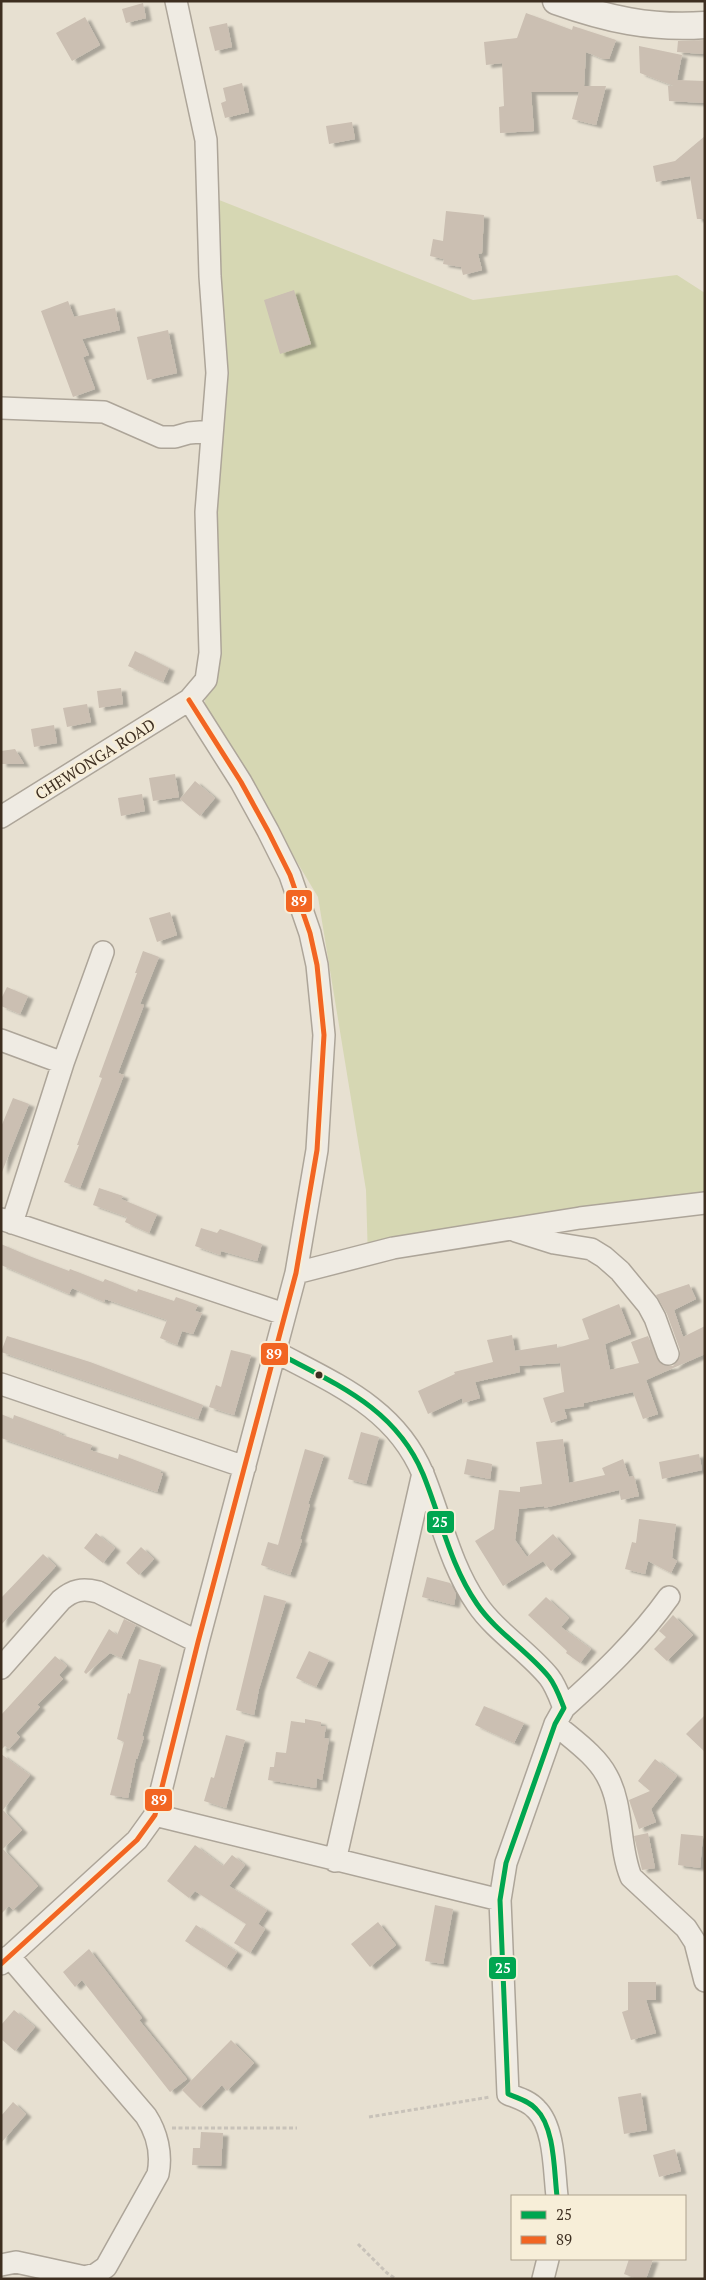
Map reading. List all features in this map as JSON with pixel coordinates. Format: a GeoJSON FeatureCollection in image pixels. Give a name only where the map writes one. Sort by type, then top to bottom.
{"type":"FeatureCollection","features":[{"type":"Feature","properties":{"kind":"street","name":"CHEWONGA ROAD"},"geometry":{"type":"LineString","coordinates":[[1,817],[189,700],[206,680],[210,653],[206,512],[217,373],[210,276],[206,140],[176,1]]}},
{"type":"Feature","properties":{"kind":"street"},"geometry":{"type":"LineString","coordinates":[[556,1],[618,21],[650,26],[705,25]]}},
{"type":"Feature","properties":{"kind":"street"},"geometry":{"type":"LineString","coordinates":[[1,408],[104,412],[132,426],[161,437],[175,437],[189,433],[212,431]]}},
{"type":"Feature","properties":{"kind":"street"},"geometry":{"type":"LineString","coordinates":[[1,2265],[16,2262],[85,2277],[96,2274],[106,2267],[158,2174],[160,2162],[154,2128],[5,1960],[137,1840],[156,1815],[198,1642],[296,1272],[318,1150],[324,1034],[317,965],[310,933],[290,875],[240,782],[189,700]]}},
{"type":"Feature","properties":{"kind":"street"},"geometry":{"type":"LineString","coordinates":[[103,952],[6,1221],[284,1314]]}},
{"type":"Feature","properties":{"kind":"street"},"geometry":{"type":"LineString","coordinates":[[1,1040],[63,1063]]}},
{"type":"Feature","properties":{"kind":"street"},"geometry":{"type":"LineString","coordinates":[[296,1272],[393,1248],[580,1218],[705,1203]]}},
{"type":"Feature","properties":{"kind":"street"},"geometry":{"type":"LineString","coordinates":[[511,1229],[554,1243],[591,1249],[604,1256],[620,1271],[648,1306],[655,1318],[668,1354]]}},
{"type":"Feature","properties":{"kind":"street"},"geometry":{"type":"LineString","coordinates":[[274,1351],[350,1392],[377,1411],[400,1435],[422,1473],[463,1582],[478,1607],[550,1678],[560,1716],[607,1775],[616,1801],[626,1865],[631,1877],[686,1928],[695,1942],[705,1981]]}},
{"type":"Feature","properties":{"kind":"street"},"geometry":{"type":"LineString","coordinates":[[1,1384],[245,1468]]}},
{"type":"Feature","properties":{"kind":"street"},"geometry":{"type":"LineString","coordinates":[[334,1861],[422,1473]]}},
{"type":"Feature","properties":{"kind":"street"},"geometry":{"type":"LineString","coordinates":[[1,1668],[61,1600],[71,1592],[81,1590],[98,1592],[198,1642]]}},
{"type":"Feature","properties":{"kind":"street"},"geometry":{"type":"LineString","coordinates":[[557,2195],[552,2144],[546,2125],[538,2110],[526,2101],[508,2094],[500,1900],[506,1863],[560,1716],[613,1663],[656,1615],[669,1597]]}},
{"type":"Feature","properties":{"kind":"street"},"geometry":{"type":"LineString","coordinates":[[156,1815],[334,1861],[500,1900]]}},
{"type":"Feature","properties":{"kind":"street"},"geometry":{"type":"LineString","coordinates":[[543,2279],[548,2260]]}},
{"type":"Feature","properties":{"kind":"path"},"geometry":{"type":"LineString","coordinates":[[369,2116],[508,2094]]}},
{"type":"Feature","properties":{"kind":"path"},"geometry":{"type":"LineString","coordinates":[[154,2128],[297,2128]]}},
{"type":"Feature","properties":{"kind":"path"},"geometry":{"type":"LineString","coordinates":[[358,2244],[387,2273],[396,2279]]}},
{"type":"Feature","properties":{"kind":"green space"},"geometry":{"type":"Polygon","coordinates":[[[214,198],[473,300],[677,275],[705,293],[705,1191],[368,1260],[366,1190],[318,897],[205,709],[214,198]]]}},
{"type":"Feature","properties":{"kind":"building"},"geometry":{"type":"Polygon","coordinates":[[[143,3],[146,18],[126,23],[122,9],[143,3]]]}},
{"type":"Feature","properties":{"kind":"building"},"geometry":{"type":"Polygon","coordinates":[[[526,13],[572,30],[573,26],[616,40],[609,59],[603,59],[586,52],[584,86],[606,86],[596,125],[572,119],[579,92],[531,92],[534,131],[500,133],[499,107],[504,106],[502,63],[486,65],[484,42],[517,38],[526,13]]]}},
{"type":"Feature","properties":{"kind":"building"},"geometry":{"type":"Polygon","coordinates":[[[85,17],[100,45],[72,61],[56,33],[85,17]]]}},
{"type":"Feature","properties":{"kind":"building"},"geometry":{"type":"Polygon","coordinates":[[[227,23],[232,47],[215,51],[209,27],[227,23]]]}},
{"type":"Feature","properties":{"kind":"building"},"geometry":{"type":"Polygon","coordinates":[[[705,40],[703,54],[677,52],[678,41],[705,40]]]}},
{"type":"Feature","properties":{"kind":"building"},"geometry":{"type":"Polygon","coordinates":[[[639,46],[682,55],[677,80],[705,81],[705,103],[669,101],[668,86],[674,86],[640,73],[639,46]]]}},
{"type":"Feature","properties":{"kind":"building"},"geometry":{"type":"Polygon","coordinates":[[[242,83],[249,112],[225,118],[221,103],[226,101],[223,88],[242,83]]]}},
{"type":"Feature","properties":{"kind":"building"},"geometry":{"type":"Polygon","coordinates":[[[352,122],[355,139],[329,144],[326,126],[352,122]]]}},
{"type":"Feature","properties":{"kind":"building"},"geometry":{"type":"Polygon","coordinates":[[[705,136],[705,219],[697,219],[690,176],[656,182],[653,166],[675,161],[705,136]]]}},
{"type":"Feature","properties":{"kind":"building"},"geometry":{"type":"Polygon","coordinates":[[[446,211],[484,215],[482,253],[478,254],[482,270],[463,275],[461,267],[443,264],[444,259],[430,256],[433,239],[443,241],[446,211]]]}},
{"type":"Feature","properties":{"kind":"building"},"geometry":{"type":"Polygon","coordinates":[[[294,290],[311,344],[280,354],[264,300],[294,290]]]}},
{"type":"Feature","properties":{"kind":"building"},"geometry":{"type":"Polygon","coordinates":[[[68,301],[74,317],[115,308],[120,330],[82,339],[89,355],[83,357],[95,389],[73,397],[41,311],[68,301]]]}},
{"type":"Feature","properties":{"kind":"building"},"geometry":{"type":"Polygon","coordinates":[[[168,330],[177,373],[147,380],[137,337],[168,330]]]}},
{"type":"Feature","properties":{"kind":"building"},"geometry":{"type":"Polygon","coordinates":[[[135,651],[169,668],[163,682],[128,666],[135,651]]]}},
{"type":"Feature","properties":{"kind":"building"},"geometry":{"type":"Polygon","coordinates":[[[121,688],[123,704],[99,708],[97,691],[121,688]]]}},
{"type":"Feature","properties":{"kind":"building"},"geometry":{"type":"Polygon","coordinates":[[[87,704],[91,722],[67,727],[63,708],[87,704]]]}},
{"type":"Feature","properties":{"kind":"building"},"geometry":{"type":"Polygon","coordinates":[[[54,725],[57,743],[34,747],[31,729],[54,725]]]}},
{"type":"Feature","properties":{"kind":"building"},"geometry":{"type":"Polygon","coordinates":[[[15,749],[24,764],[1,764],[1,751],[15,749]]]}},
{"type":"Feature","properties":{"kind":"building"},"geometry":{"type":"Polygon","coordinates":[[[175,774],[179,797],[153,801],[149,778],[175,774]]]}},
{"type":"Feature","properties":{"kind":"building"},"geometry":{"type":"Polygon","coordinates":[[[195,781],[215,798],[200,816],[180,799],[195,781]]]}},
{"type":"Feature","properties":{"kind":"building"},"geometry":{"type":"Polygon","coordinates":[[[142,794],[145,811],[121,816],[118,798],[142,794]]]}},
{"type":"Feature","properties":{"kind":"building"},"geometry":{"type":"Polygon","coordinates":[[[170,912],[177,935],[157,942],[149,918],[170,912]]]}},
{"type":"Feature","properties":{"kind":"building"},"geometry":{"type":"Polygon","coordinates":[[[143,951],[159,957],[140,1004],[144,1005],[118,1073],[124,1075],[80,1188],[64,1182],[102,1078],[99,1077],[137,973],[135,973],[143,951]]]}},
{"type":"Feature","properties":{"kind":"building"},"geometry":{"type":"Polygon","coordinates":[[[7,987],[28,996],[20,1014],[1,1006],[1,999],[7,987]]]}},
{"type":"Feature","properties":{"kind":"building"},"geometry":{"type":"Polygon","coordinates":[[[13,1098],[29,1104],[2,1172],[1,1127],[13,1098]]]}},
{"type":"Feature","properties":{"kind":"building"},"geometry":{"type":"Polygon","coordinates":[[[99,1188],[123,1196],[121,1199],[157,1214],[149,1233],[125,1222],[127,1217],[93,1205],[99,1188]]]}},
{"type":"Feature","properties":{"kind":"building"},"geometry":{"type":"Polygon","coordinates":[[[201,1228],[217,1233],[220,1229],[262,1244],[257,1261],[221,1251],[220,1255],[195,1246],[201,1228]]]}},
{"type":"Feature","properties":{"kind":"building"},"geometry":{"type":"Polygon","coordinates":[[[1,1244],[69,1271],[70,1269],[103,1282],[105,1279],[137,1292],[138,1289],[174,1301],[176,1297],[198,1305],[195,1311],[202,1313],[193,1334],[182,1331],[177,1345],[160,1338],[167,1320],[105,1299],[104,1302],[72,1288],[69,1294],[1,1265],[1,1244]]]}},
{"type":"Feature","properties":{"kind":"building"},"geometry":{"type":"Polygon","coordinates":[[[689,1284],[696,1299],[674,1310],[683,1337],[705,1326],[705,1354],[646,1380],[658,1414],[643,1419],[633,1392],[584,1403],[584,1406],[564,1409],[567,1418],[551,1423],[543,1398],[564,1392],[560,1363],[519,1366],[520,1372],[475,1382],[480,1398],[463,1403],[462,1398],[428,1414],[418,1391],[455,1374],[454,1372],[493,1362],[487,1340],[512,1335],[515,1351],[557,1344],[557,1348],[589,1339],[582,1319],[619,1304],[631,1334],[605,1344],[610,1370],[639,1363],[631,1342],[648,1336],[660,1363],[666,1366],[673,1366],[680,1357],[680,1350],[667,1314],[656,1295],[689,1284]]]}},
{"type":"Feature","properties":{"kind":"building"},"geometry":{"type":"Polygon","coordinates":[[[7,1336],[90,1362],[203,1405],[198,1419],[1,1352],[7,1336]]]}},
{"type":"Feature","properties":{"kind":"building"},"geometry":{"type":"Polygon","coordinates":[[[231,1350],[251,1355],[234,1415],[209,1407],[216,1385],[221,1387],[231,1350]]]}},
{"type":"Feature","properties":{"kind":"building"},"geometry":{"type":"Polygon","coordinates":[[[1,1414],[13,1419],[14,1415],[60,1432],[59,1434],[92,1445],[90,1450],[118,1459],[119,1454],[161,1470],[160,1473],[163,1473],[157,1492],[1,1438],[1,1414]]]}},
{"type":"Feature","properties":{"kind":"building"},"geometry":{"type":"Polygon","coordinates":[[[361,1432],[379,1437],[366,1484],[348,1479],[361,1432]]]}},
{"type":"Feature","properties":{"kind":"building"},"geometry":{"type":"Polygon","coordinates":[[[563,1439],[569,1483],[605,1475],[602,1468],[623,1459],[629,1477],[634,1476],[639,1496],[621,1500],[619,1490],[544,1508],[544,1506],[519,1509],[515,1540],[527,1557],[553,1534],[571,1554],[551,1571],[543,1561],[503,1586],[475,1541],[494,1529],[499,1490],[520,1492],[520,1487],[542,1484],[536,1442],[563,1439]]]}},
{"type":"Feature","properties":{"kind":"building"},"geometry":{"type":"Polygon","coordinates":[[[305,1449],[324,1455],[308,1504],[310,1504],[300,1539],[302,1540],[290,1575],[261,1565],[268,1542],[278,1545],[305,1449]]]}},
{"type":"Feature","properties":{"kind":"building"},"geometry":{"type":"Polygon","coordinates":[[[699,1454],[702,1470],[662,1479],[659,1462],[699,1454]]]}},
{"type":"Feature","properties":{"kind":"building"},"geometry":{"type":"Polygon","coordinates":[[[467,1459],[492,1464],[490,1479],[464,1474],[467,1459]]]}},
{"type":"Feature","properties":{"kind":"building"},"geometry":{"type":"Polygon","coordinates":[[[639,1519],[676,1524],[672,1558],[677,1561],[671,1573],[648,1561],[645,1574],[625,1569],[632,1542],[636,1543],[639,1519]]]}},
{"type":"Feature","properties":{"kind":"building"},"geometry":{"type":"Polygon","coordinates":[[[96,1533],[115,1548],[103,1563],[84,1548],[96,1533]]]}},
{"type":"Feature","properties":{"kind":"building"},"geometry":{"type":"Polygon","coordinates":[[[141,1547],[154,1559],[139,1575],[126,1563],[141,1547]]]}},
{"type":"Feature","properties":{"kind":"building"},"geometry":{"type":"Polygon","coordinates":[[[43,1554],[56,1566],[1,1625],[1,1598],[43,1554]]]}},
{"type":"Feature","properties":{"kind":"building"},"geometry":{"type":"Polygon","coordinates":[[[427,1577],[450,1583],[456,1594],[454,1605],[422,1597],[427,1577]]]}},
{"type":"Feature","properties":{"kind":"building"},"geometry":{"type":"Polygon","coordinates":[[[264,1595],[286,1601],[259,1689],[254,1715],[236,1710],[264,1595]]]}},
{"type":"Feature","properties":{"kind":"building"},"geometry":{"type":"Polygon","coordinates":[[[546,1597],[569,1618],[561,1627],[591,1649],[580,1663],[566,1653],[567,1651],[528,1615],[546,1597]]]}},
{"type":"Feature","properties":{"kind":"building"},"geometry":{"type":"Polygon","coordinates":[[[673,1615],[693,1635],[667,1661],[654,1649],[666,1637],[659,1631],[673,1615]]]}},
{"type":"Feature","properties":{"kind":"building"},"geometry":{"type":"Polygon","coordinates":[[[124,1619],[136,1625],[121,1658],[110,1653],[86,1674],[84,1672],[109,1629],[117,1635],[124,1619]]]}},
{"type":"Feature","properties":{"kind":"building"},"geometry":{"type":"Polygon","coordinates":[[[309,1651],[329,1660],[316,1687],[296,1678],[309,1651]]]}},
{"type":"Feature","properties":{"kind":"building"},"geometry":{"type":"Polygon","coordinates":[[[55,1656],[67,1666],[59,1675],[63,1679],[37,1705],[40,1707],[16,1733],[20,1737],[9,1749],[5,1746],[1,1750],[1,1715],[55,1656]]]}},
{"type":"Feature","properties":{"kind":"building"},"geometry":{"type":"Polygon","coordinates":[[[139,1659],[161,1665],[142,1736],[144,1737],[136,1758],[128,1798],[110,1795],[124,1742],[117,1739],[128,1693],[130,1694],[139,1659]]]}},
{"type":"Feature","properties":{"kind":"building"},"geometry":{"type":"Polygon","coordinates":[[[484,1706],[524,1723],[514,1743],[475,1725],[484,1706]]]}},
{"type":"Feature","properties":{"kind":"building"},"geometry":{"type":"Polygon","coordinates":[[[705,1715],[705,1752],[686,1734],[705,1715]]]}},
{"type":"Feature","properties":{"kind":"building"},"geometry":{"type":"Polygon","coordinates":[[[305,1719],[321,1722],[321,1726],[326,1726],[324,1738],[329,1739],[322,1780],[317,1778],[316,1788],[268,1780],[270,1767],[274,1767],[276,1752],[286,1753],[291,1721],[305,1723],[305,1719]]]}},
{"type":"Feature","properties":{"kind":"building"},"geometry":{"type":"Polygon","coordinates":[[[226,1735],[245,1740],[226,1808],[204,1801],[211,1777],[214,1778],[226,1735]]]}},
{"type":"Feature","properties":{"kind":"building"},"geometry":{"type":"Polygon","coordinates":[[[1,1754],[30,1775],[3,1810],[22,1830],[3,1849],[38,1886],[13,1910],[9,1906],[1,1914],[1,1754]]]}},
{"type":"Feature","properties":{"kind":"building"},"geometry":{"type":"Polygon","coordinates":[[[655,1759],[677,1776],[651,1809],[656,1822],[639,1829],[629,1800],[650,1791],[638,1781],[655,1759]]]}},
{"type":"Feature","properties":{"kind":"building"},"geometry":{"type":"Polygon","coordinates":[[[648,1833],[655,1868],[642,1870],[634,1836],[648,1833]]]}},
{"type":"Feature","properties":{"kind":"building"},"geometry":{"type":"Polygon","coordinates":[[[681,1834],[703,1836],[700,1868],[678,1865],[681,1834]]]}},
{"type":"Feature","properties":{"kind":"building"},"geometry":{"type":"Polygon","coordinates":[[[195,1845],[223,1866],[232,1855],[245,1865],[229,1886],[267,1910],[258,1924],[265,1929],[250,1953],[234,1943],[246,1924],[195,1891],[189,1898],[167,1881],[195,1845]]]}},
{"type":"Feature","properties":{"kind":"building"},"geometry":{"type":"Polygon","coordinates":[[[435,1905],[453,1909],[443,1964],[425,1961],[435,1905]]]}},
{"type":"Feature","properties":{"kind":"building"},"geometry":{"type":"Polygon","coordinates":[[[378,1922],[396,1945],[370,1967],[351,1944],[378,1922]]]}},
{"type":"Feature","properties":{"kind":"building"},"geometry":{"type":"Polygon","coordinates":[[[196,1925],[237,1952],[226,1968],[185,1941],[196,1925]]]}},
{"type":"Feature","properties":{"kind":"building"},"geometry":{"type":"Polygon","coordinates":[[[89,1949],[142,2018],[139,2020],[187,2079],[170,2092],[82,1980],[75,1987],[63,1972],[89,1949]]]}},
{"type":"Feature","properties":{"kind":"building"},"geometry":{"type":"Polygon","coordinates":[[[628,1982],[656,1982],[656,2000],[646,2000],[656,2033],[631,2040],[622,2012],[628,2010],[628,1982]]]}},
{"type":"Feature","properties":{"kind":"building"},"geometry":{"type":"Polygon","coordinates":[[[14,2010],[35,2027],[15,2051],[1,2039],[1,2025],[14,2010]]]}},
{"type":"Feature","properties":{"kind":"building"},"geometry":{"type":"Polygon","coordinates":[[[231,2040],[254,2063],[227,2091],[222,2085],[200,2108],[182,2090],[231,2040]]]}},
{"type":"Feature","properties":{"kind":"building"},"geometry":{"type":"Polygon","coordinates":[[[641,2093],[647,2130],[624,2134],[618,2097],[641,2093]]]}},
{"type":"Feature","properties":{"kind":"building"},"geometry":{"type":"Polygon","coordinates":[[[13,2102],[26,2114],[1,2143],[1,2116],[13,2102]]]}},
{"type":"Feature","properties":{"kind":"building"},"geometry":{"type":"Polygon","coordinates":[[[201,2132],[223,2133],[221,2166],[192,2165],[193,2148],[200,2148],[201,2132]]]}},
{"type":"Feature","properties":{"kind":"building"},"geometry":{"type":"Polygon","coordinates":[[[675,2149],[681,2171],[659,2177],[653,2155],[675,2149]]]}},
{"type":"Feature","properties":{"kind":"building"},"geometry":{"type":"Polygon","coordinates":[[[629,2260],[653,2260],[646,2279],[637,2279],[624,2274],[629,2260]]]}},
{"type":"Feature","properties":{"kind":"transit line","name":"89"},"geometry":{"type":"LineString","coordinates":[[1,1964],[137,1840],[155,1815],[198,1642],[296,1273],[317,1150],[324,1035],[317,965],[310,933],[290,875],[268,831],[241,782],[189,700]]}},
{"type":"Feature","properties":{"kind":"transit line","name":"25"},"geometry":{"type":"LineString","coordinates":[[274,1351],[341,1387],[361,1400],[380,1414],[396,1431],[411,1451],[423,1474],[453,1557],[477,1604],[484,1614],[549,1677],[556,1688],[564,1708],[555,1724],[506,1863],[500,1900],[508,2094],[523,2100],[536,2109],[547,2127],[552,2150],[557,2195]]}}]}
